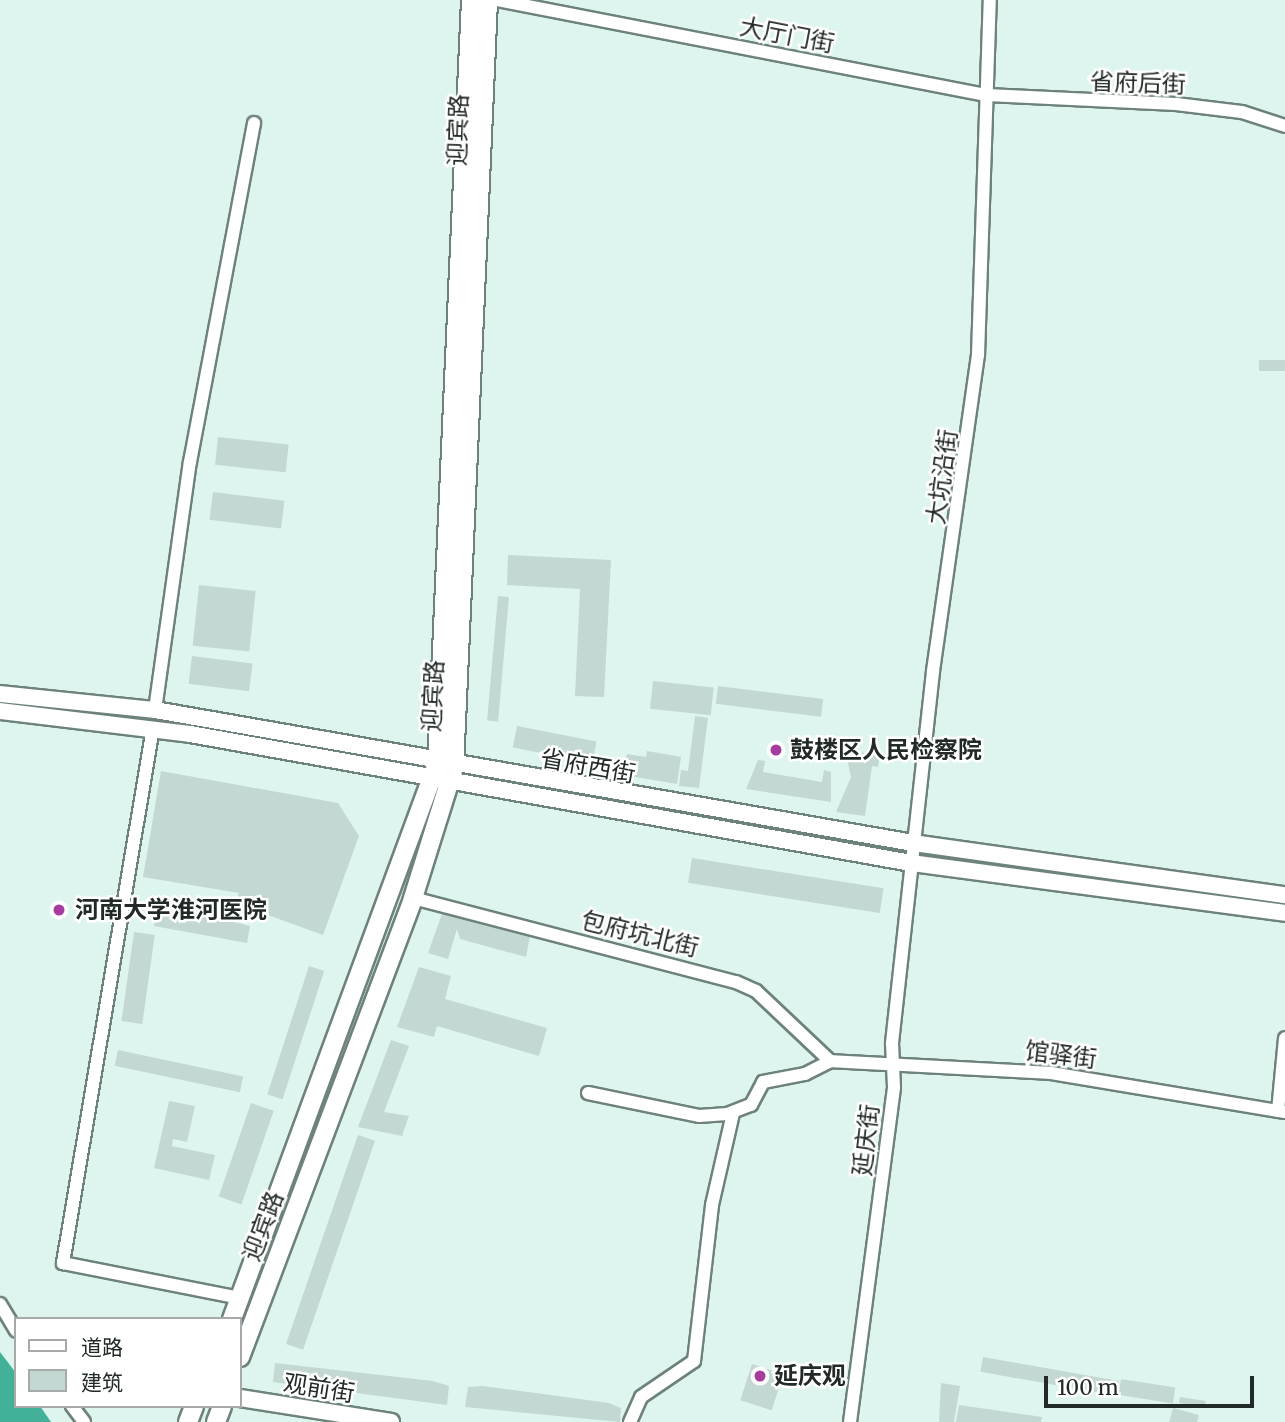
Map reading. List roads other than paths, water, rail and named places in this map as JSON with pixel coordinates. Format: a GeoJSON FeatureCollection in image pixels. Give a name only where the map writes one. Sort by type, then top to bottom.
{"type":"FeatureCollection","features":[{"type":"Feature","properties":{"kind":"main road","name":"迎宾路"},"geometry":{"type":"LineString","coordinates":[[233,1317],[443,773],[471,0]]}},
{"type":"Feature","properties":{"kind":"main road","name":"迎宾路"},"geometry":{"type":"LineString","coordinates":[[242,1352],[413,898],[443,773],[488,0]]}},
{"type":"Feature","properties":{"kind":"street","name":"大厅门街"},"geometry":{"type":"LineString","coordinates":[[497,0],[987,95]]}},
{"type":"Feature","properties":{"kind":"street","name":"大坑沿街"},"geometry":{"type":"LineString","coordinates":[[911,863],[970,430],[990,0]]}},
{"type":"Feature","properties":{"kind":"street","name":"省府后街"},"geometry":{"type":"LineString","coordinates":[[987,95],[1177,104],[1242,112],[1285,125]]}},
{"type":"Feature","properties":{"kind":"street"},"geometry":{"type":"LineString","coordinates":[[155,710],[190,462],[254,123]]}},
{"type":"Feature","properties":{"kind":"street","name":"省府西街"},"geometry":{"type":"LineString","coordinates":[[0,694],[155,710],[443,773],[911,863],[1285,913]]}},
{"type":"Feature","properties":{"kind":"street","name":"省府西街"},"geometry":{"type":"LineString","coordinates":[[0,711],[153,728],[913,843],[1285,895]]}},
{"type":"Feature","properties":{"kind":"street"},"geometry":{"type":"LineString","coordinates":[[153,728],[63,1263],[239,1298]]}},
{"type":"Feature","properties":{"kind":"street","name":"延庆街"},"geometry":{"type":"LineString","coordinates":[[850,1422],[894,1066],[911,863]]}},
{"type":"Feature","properties":{"kind":"street","name":"包府坑北街"},"geometry":{"type":"LineString","coordinates":[[413,898],[736,982],[755,991],[830,1061]]}},
{"type":"Feature","properties":{"kind":"street"},"geometry":{"type":"LineString","coordinates":[[1281,1112],[1285,1038]]}},
{"type":"Feature","properties":{"kind":"street"},"geometry":{"type":"LineString","coordinates":[[588,1093],[699,1116],[733,1113],[751,1105],[763,1082],[805,1074],[830,1061]]}},
{"type":"Feature","properties":{"kind":"street","name":"馆驿街"},"geometry":{"type":"LineString","coordinates":[[830,1061],[1051,1073],[1281,1112]]}},
{"type":"Feature","properties":{"kind":"street"},"geometry":{"type":"LineString","coordinates":[[630,1422],[641,1396],[694,1361],[712,1205],[733,1113]]}},
{"type":"Feature","properties":{"kind":"street"},"geometry":{"type":"LineString","coordinates":[[0,1304],[14,1328]]}},
{"type":"Feature","properties":{"kind":"street","name":"观前街"},"geometry":{"type":"LineString","coordinates":[[242,1398],[391,1422]]}},
{"type":"Feature","properties":{"kind":"place","name":"鼓楼区人民检察院"},"geometry":{"type":"Point","coordinates":[776,750]}},
{"type":"Feature","properties":{"kind":"place","name":"河南大学淮河医院"},"geometry":{"type":"Point","coordinates":[59,910]}},
{"type":"Feature","properties":{"kind":"place","name":"延庆观"},"geometry":{"type":"Point","coordinates":[760,1376]}}]}
